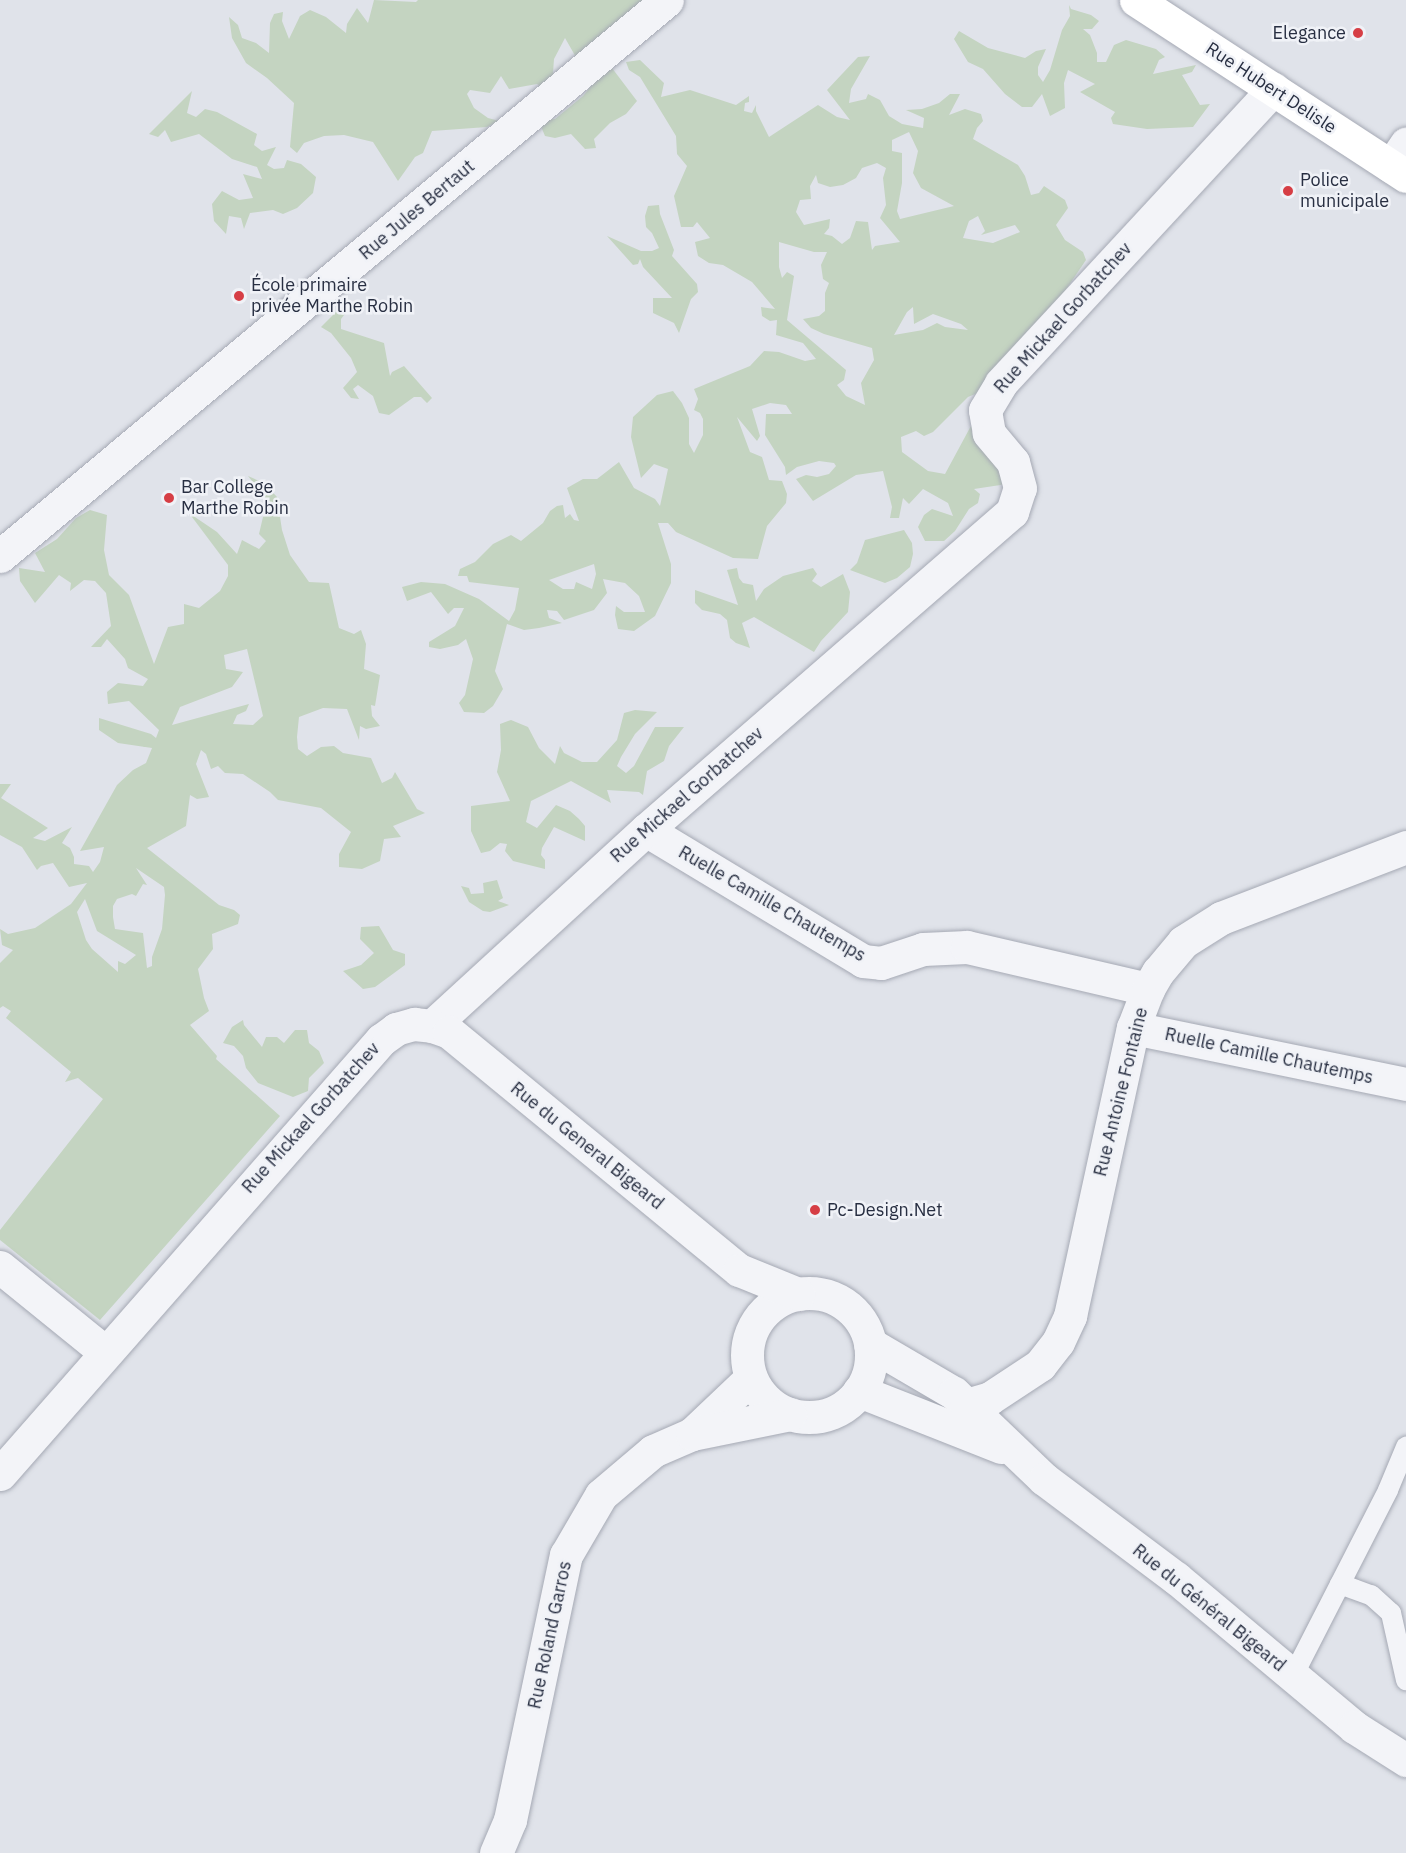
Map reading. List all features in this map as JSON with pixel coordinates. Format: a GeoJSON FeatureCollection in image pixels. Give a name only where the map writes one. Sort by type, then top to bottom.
{"type":"FeatureCollection","features":[{"type":"Feature","properties":{"kind":"main road","name":"Rue Hubert Delisle"},"geometry":{"type":"LineString","coordinates":[[1136,0],[1273,89],[1401,162]]}},
{"type":"Feature","properties":{"kind":"street","name":"Rue Jules Bertaut"},"geometry":{"type":"LineString","coordinates":[[0,556],[667,0]]}},
{"type":"Feature","properties":{"kind":"street","name":"Rue Mickael Gorbatchev"},"geometry":{"type":"LineString","coordinates":[[0,1474],[381,1040],[396,1029],[414,1024],[432,1026],[646,830],[1012,512],[1020,488],[1013,462],[989,433],[985,410],[1001,382],[1273,89]]}},
{"type":"Feature","properties":{"kind":"street","name":"Ruelle Camille Chautemps"},"geometry":{"type":"LineString","coordinates":[[646,830],[863,961],[881,963],[923,949],[967,947],[1148,989]]}},
{"type":"Feature","properties":{"kind":"street","name":"Rue Antoine Fontaine"},"geometry":{"type":"LineString","coordinates":[[966,1405],[990,1398],[1040,1365],[1058,1342],[1070,1316],[1133,1028],[1148,989],[1158,972],[1183,942],[1221,918],[1406,847]]}},
{"type":"Feature","properties":{"kind":"street","name":"Rue du General Bigeard"},"geometry":{"type":"LineString","coordinates":[[432,1026],[449,1032],[740,1270],[798,1294]]}},
{"type":"Feature","properties":{"kind":"street","name":"Ruelle Camille Chautemps"},"geometry":{"type":"LineString","coordinates":[[1133,1028],[1406,1084]]}},
{"type":"Feature","properties":{"kind":"street"},"geometry":{"type":"LineString","coordinates":[[0,1267],[105,1352]]}},
{"type":"Feature","properties":{"kind":"street","name":"Rue du General Bigeard"},"geometry":{"type":"LineString","coordinates":[[740,1270],[761,1315]]}},
{"type":"Feature","properties":{"kind":"street"},"geometry":{"type":"LineString","coordinates":[[818,1293],[836,1299],[853,1310],[864,1326],[870,1344],[871,1361],[867,1377],[859,1391],[833,1412],[812,1416],[790,1414],[774,1406],[760,1394],[751,1378],[747,1345],[761,1315],[784,1298],[798,1294],[818,1293]]}},
{"type":"Feature","properties":{"kind":"street","name":"Rue du Général Bigeard"},"geometry":{"type":"LineString","coordinates":[[870,1344],[954,1393],[1044,1479],[1176,1578],[1354,1726],[1406,1760]]}},
{"type":"Feature","properties":{"kind":"street","name":"Rue Roland Garros"},"geometry":{"type":"LineString","coordinates":[[692,1434],[751,1378]]}},
{"type":"Feature","properties":{"kind":"street","name":"Rue du Général Bigeard"},"geometry":{"type":"LineString","coordinates":[[859,1391],[1014,1452]]}},
{"type":"Feature","properties":{"kind":"street","name":"Rue Roland Garros"},"geometry":{"type":"LineString","coordinates":[[496,1853],[510,1820],[566,1555],[601,1495],[653,1451],[692,1434],[790,1414]]}},
{"type":"Feature","properties":{"kind":"lane"},"geometry":{"type":"LineString","coordinates":[[1293,1676],[1388,1490],[1406,1447]]}},
{"type":"Feature","properties":{"kind":"lane"},"geometry":{"type":"LineString","coordinates":[[1388,1490],[1406,1471]]}},
{"type":"Feature","properties":{"kind":"lane"},"geometry":{"type":"LineString","coordinates":[[1340,1584],[1371,1595],[1391,1613],[1406,1680]]}},
{"type":"Feature","properties":{"kind":"green space"},"geometry":{"type":"Polygon","coordinates":[[[374,0],[416,2],[418,0],[645,0],[577,59],[565,38],[554,59],[553,73],[560,77],[549,92],[537,84],[509,89],[501,76],[490,93],[470,90],[467,94],[474,108],[488,118],[499,121],[487,127],[432,131],[423,153],[415,157],[398,181],[373,142],[344,135],[324,136],[304,143],[297,153],[290,147],[294,103],[267,78],[246,63],[232,38],[229,17],[238,25],[242,38],[256,43],[269,53],[270,23],[274,14],[283,12],[282,21],[289,39],[300,16],[310,10],[326,17],[346,33],[347,24],[357,8],[368,23],[374,0]]]}},
{"type":"Feature","properties":{"kind":"green space"},"geometry":{"type":"Polygon","coordinates":[[[1069,5],[1071,9],[1091,15],[1099,21],[1092,29],[1083,29],[1090,35],[1097,53],[1097,62],[1106,62],[1114,45],[1126,40],[1156,49],[1165,57],[1159,60],[1153,74],[1196,65],[1192,72],[1182,75],[1200,105],[1210,104],[1193,127],[1147,129],[1113,124],[1111,118],[1115,112],[1080,92],[1095,84],[1068,70],[1064,83],[1065,108],[1050,116],[1042,94],[1032,107],[1022,107],[1005,94],[983,69],[968,62],[954,39],[959,31],[988,48],[1025,58],[1036,51],[1046,49],[1038,67],[1038,75],[1043,82],[1050,70],[1062,30],[1070,16],[1069,5]]]}},
{"type":"Feature","properties":{"kind":"green space"},"geometry":{"type":"Polygon","coordinates":[[[870,56],[851,89],[849,103],[866,99],[868,94],[880,100],[889,116],[902,124],[923,128],[924,118],[906,110],[922,109],[939,103],[950,94],[960,94],[949,115],[965,109],[981,114],[983,121],[977,128],[973,139],[1018,165],[1025,176],[1031,195],[1039,193],[1044,186],[1065,200],[1068,208],[1056,225],[1065,240],[1083,252],[1086,260],[1065,291],[980,392],[968,397],[933,432],[924,436],[916,431],[901,437],[902,452],[928,471],[945,474],[972,424],[1007,484],[974,489],[980,494],[978,503],[969,509],[955,531],[944,541],[925,541],[918,527],[924,515],[932,509],[953,516],[948,503],[923,489],[909,504],[903,498],[899,518],[890,518],[892,507],[883,471],[856,475],[813,501],[796,479],[806,475],[817,477],[829,474],[836,466],[834,463],[819,461],[797,467],[786,475],[785,467],[765,435],[766,414],[792,414],[786,405],[770,403],[752,409],[760,436],[757,441],[737,417],[750,452],[762,457],[769,480],[782,481],[787,494],[786,503],[767,526],[758,559],[733,558],[676,532],[668,523],[658,523],[671,564],[671,583],[655,616],[634,631],[618,629],[616,606],[624,612],[645,612],[639,596],[625,583],[603,579],[607,593],[594,610],[564,620],[557,611],[547,610],[549,618],[562,623],[539,628],[524,630],[507,624],[495,671],[503,689],[493,706],[484,713],[464,712],[459,703],[465,695],[473,659],[466,639],[458,645],[440,649],[429,647],[429,642],[455,626],[464,608],[454,608],[448,614],[431,592],[407,601],[402,587],[421,582],[445,584],[479,599],[509,621],[515,610],[519,588],[469,582],[467,576],[458,576],[460,569],[475,562],[493,544],[511,535],[521,541],[543,523],[550,511],[557,506],[563,505],[565,518],[570,514],[574,520],[579,521],[567,488],[583,479],[597,479],[619,462],[634,488],[655,499],[660,506],[668,469],[654,464],[641,478],[631,437],[633,417],[657,395],[673,391],[682,403],[689,418],[689,444],[694,453],[703,435],[703,419],[700,413],[694,410],[698,399],[694,389],[750,366],[764,351],[779,352],[805,361],[816,359],[803,343],[776,335],[777,320],[770,321],[762,316],[761,307],[775,309],[752,282],[723,265],[709,263],[698,256],[695,242],[710,238],[697,222],[693,227],[681,227],[674,196],[687,166],[677,154],[676,136],[640,77],[629,70],[626,62],[640,60],[664,83],[661,97],[690,90],[736,105],[749,96],[749,102],[745,103],[744,111],[752,113],[756,105],[756,111],[769,137],[818,105],[837,117],[850,120],[827,90],[858,57],[870,56]],[[909,132],[892,140],[892,151],[902,153],[902,183],[897,211],[900,219],[954,206],[921,188],[913,173],[918,151],[909,132]],[[877,163],[862,168],[856,178],[843,185],[830,187],[818,183],[816,175],[810,186],[811,199],[800,200],[796,212],[804,225],[830,219],[829,228],[824,234],[832,236],[842,244],[850,238],[856,221],[868,222],[872,250],[875,246],[900,242],[880,218],[886,205],[883,178],[886,168],[877,163]],[[978,216],[969,221],[963,238],[993,243],[1020,232],[1015,225],[981,235],[985,231],[978,216]],[[779,242],[779,267],[782,278],[787,272],[794,276],[787,320],[846,370],[844,380],[837,385],[846,396],[865,405],[861,383],[874,360],[872,348],[824,334],[811,328],[803,319],[819,316],[825,311],[825,293],[829,283],[823,279],[821,265],[827,252],[814,252],[779,242]],[[913,307],[907,312],[894,335],[923,330],[937,323],[945,327],[968,330],[961,324],[933,314],[914,324],[913,307]],[[594,564],[549,580],[563,589],[574,589],[576,582],[592,589],[596,574],[594,564]]]}},
{"type":"Feature","properties":{"kind":"green space"},"geometry":{"type":"Polygon","coordinates":[[[612,68],[637,101],[626,114],[610,123],[594,139],[596,148],[585,149],[571,134],[555,138],[545,136],[540,124],[543,120],[555,119],[583,96],[601,74],[612,68]]]}},
{"type":"Feature","properties":{"kind":"green space"},"geometry":{"type":"Polygon","coordinates":[[[192,91],[187,113],[196,117],[205,109],[217,112],[257,134],[254,145],[262,151],[276,147],[267,165],[274,169],[284,168],[287,160],[301,164],[316,177],[313,193],[297,208],[283,214],[273,210],[250,213],[244,229],[241,218],[229,216],[226,234],[214,221],[212,204],[222,191],[239,200],[253,198],[243,174],[262,179],[257,167],[232,159],[199,134],[171,142],[165,130],[158,137],[149,134],[192,91]]]}},
{"type":"Feature","properties":{"kind":"green space"},"geometry":{"type":"Polygon","coordinates":[[[659,205],[660,214],[674,250],[672,256],[697,284],[698,292],[691,299],[679,333],[674,323],[653,313],[653,298],[672,298],[643,267],[640,259],[638,264],[633,265],[607,236],[641,251],[652,251],[659,248],[652,233],[646,227],[645,216],[648,206],[659,205]]]}},
{"type":"Feature","properties":{"kind":"green space"},"geometry":{"type":"Polygon","coordinates":[[[353,303],[341,319],[341,329],[384,343],[390,376],[392,372],[404,366],[432,398],[427,403],[421,397],[414,397],[389,415],[379,413],[373,396],[358,385],[353,389],[359,399],[351,398],[343,388],[357,372],[351,358],[331,333],[321,327],[340,308],[353,303]]]}},
{"type":"Feature","properties":{"kind":"green space"},"geometry":{"type":"Polygon","coordinates":[[[248,476],[264,483],[277,497],[282,530],[290,555],[309,582],[329,583],[339,628],[354,634],[361,630],[366,644],[364,669],[380,675],[375,706],[371,705],[372,716],[380,726],[366,729],[360,726],[359,740],[347,709],[323,708],[299,717],[298,749],[307,756],[321,747],[334,746],[343,753],[371,758],[382,783],[392,778],[395,772],[417,809],[425,813],[393,826],[401,837],[384,839],[380,861],[362,869],[339,867],[339,854],[351,832],[321,808],[278,800],[243,774],[225,773],[218,766],[211,769],[206,754],[201,750],[196,764],[209,797],[197,799],[190,795],[186,826],[147,848],[219,905],[234,910],[240,915],[238,924],[212,934],[213,949],[198,969],[209,1011],[190,1025],[217,1056],[216,1059],[280,1116],[100,1320],[0,1240],[0,1230],[103,1099],[78,1078],[65,1082],[71,1072],[6,1018],[11,1011],[3,1006],[0,1008],[0,963],[13,950],[2,945],[0,929],[8,934],[35,928],[71,904],[87,883],[69,887],[53,863],[41,866],[37,870],[22,847],[0,835],[0,784],[11,784],[1,798],[48,828],[33,838],[45,841],[72,827],[62,843],[70,848],[74,864],[89,866],[93,872],[100,862],[104,847],[80,851],[117,785],[133,770],[146,763],[152,748],[118,743],[99,730],[99,718],[151,734],[156,738],[159,730],[129,701],[108,704],[107,692],[118,683],[143,686],[148,679],[128,668],[125,659],[107,639],[101,647],[91,647],[111,626],[106,593],[95,581],[84,580],[70,591],[71,583],[59,575],[35,603],[20,581],[19,568],[45,572],[35,553],[57,539],[76,518],[90,510],[107,515],[104,550],[109,575],[129,595],[154,664],[168,627],[184,624],[184,604],[199,608],[220,591],[228,576],[228,565],[189,513],[217,532],[237,554],[242,540],[259,549],[266,541],[259,534],[267,500],[248,476]],[[247,649],[224,655],[226,669],[243,672],[232,687],[180,707],[172,725],[249,704],[246,711],[237,715],[233,724],[253,725],[263,716],[247,649]],[[136,868],[147,885],[143,884],[136,896],[132,894],[117,899],[113,906],[113,917],[115,929],[143,933],[147,968],[152,966],[152,957],[162,929],[165,895],[164,887],[136,868]],[[85,899],[77,912],[86,940],[92,949],[118,972],[118,961],[125,964],[136,955],[97,931],[85,899]]]}},
{"type":"Feature","properties":{"kind":"green space"},"geometry":{"type":"Polygon","coordinates":[[[904,530],[912,543],[913,554],[910,567],[897,578],[885,583],[850,570],[857,563],[865,540],[904,530]]]}},
{"type":"Feature","properties":{"kind":"green space"},"geometry":{"type":"Polygon","coordinates":[[[737,568],[739,578],[743,583],[753,585],[756,601],[764,589],[783,576],[813,568],[817,574],[812,581],[821,587],[843,574],[850,592],[848,612],[814,652],[754,617],[742,623],[750,648],[736,643],[730,638],[727,620],[720,614],[702,610],[695,603],[695,590],[738,605],[727,570],[737,568]]]}},
{"type":"Feature","properties":{"kind":"green space"},"geometry":{"type":"Polygon","coordinates":[[[635,710],[657,712],[635,734],[621,757],[617,766],[626,773],[634,766],[655,727],[684,727],[669,746],[664,761],[647,771],[643,795],[639,792],[607,790],[611,803],[571,781],[531,801],[526,822],[537,828],[556,805],[570,811],[585,826],[585,841],[554,827],[542,848],[541,855],[545,860],[545,869],[513,861],[505,851],[507,844],[500,843],[490,851],[481,853],[471,831],[471,806],[510,801],[497,772],[501,750],[500,724],[511,720],[528,727],[539,748],[555,764],[560,746],[564,753],[582,762],[597,762],[617,740],[624,713],[635,710]]]}},
{"type":"Feature","properties":{"kind":"green space"},"geometry":{"type":"Polygon","coordinates":[[[497,880],[503,898],[498,901],[509,905],[490,912],[483,911],[469,902],[461,886],[469,888],[471,894],[484,893],[483,883],[497,880]]]}},
{"type":"Feature","properties":{"kind":"green space"},"geometry":{"type":"Polygon","coordinates":[[[379,926],[393,950],[405,954],[405,965],[375,987],[363,989],[343,971],[361,965],[374,953],[360,939],[361,927],[379,926]]]}},
{"type":"Feature","properties":{"kind":"green space"},"geometry":{"type":"Polygon","coordinates":[[[243,1020],[244,1025],[262,1047],[266,1037],[277,1037],[284,1043],[295,1030],[307,1030],[309,1043],[319,1051],[324,1063],[309,1078],[308,1091],[293,1097],[258,1083],[246,1068],[243,1056],[234,1046],[223,1043],[232,1027],[243,1020]]]}},
{"type":"Feature","properties":{"kind":"place","name":"Elegance"},"geometry":{"type":"Point","coordinates":[1358,33]}},
{"type":"Feature","properties":{"kind":"place","name":"Police municipale"},"geometry":{"type":"Point","coordinates":[1288,191]}},
{"type":"Feature","properties":{"kind":"place","name":"École primaire privée Marthe Robin"},"geometry":{"type":"Point","coordinates":[239,296]}},
{"type":"Feature","properties":{"kind":"place","name":"Bar College Marthe Robin"},"geometry":{"type":"Point","coordinates":[169,498]}},
{"type":"Feature","properties":{"kind":"place","name":"Pc-Design.Net"},"geometry":{"type":"Point","coordinates":[815,1210]}}]}
